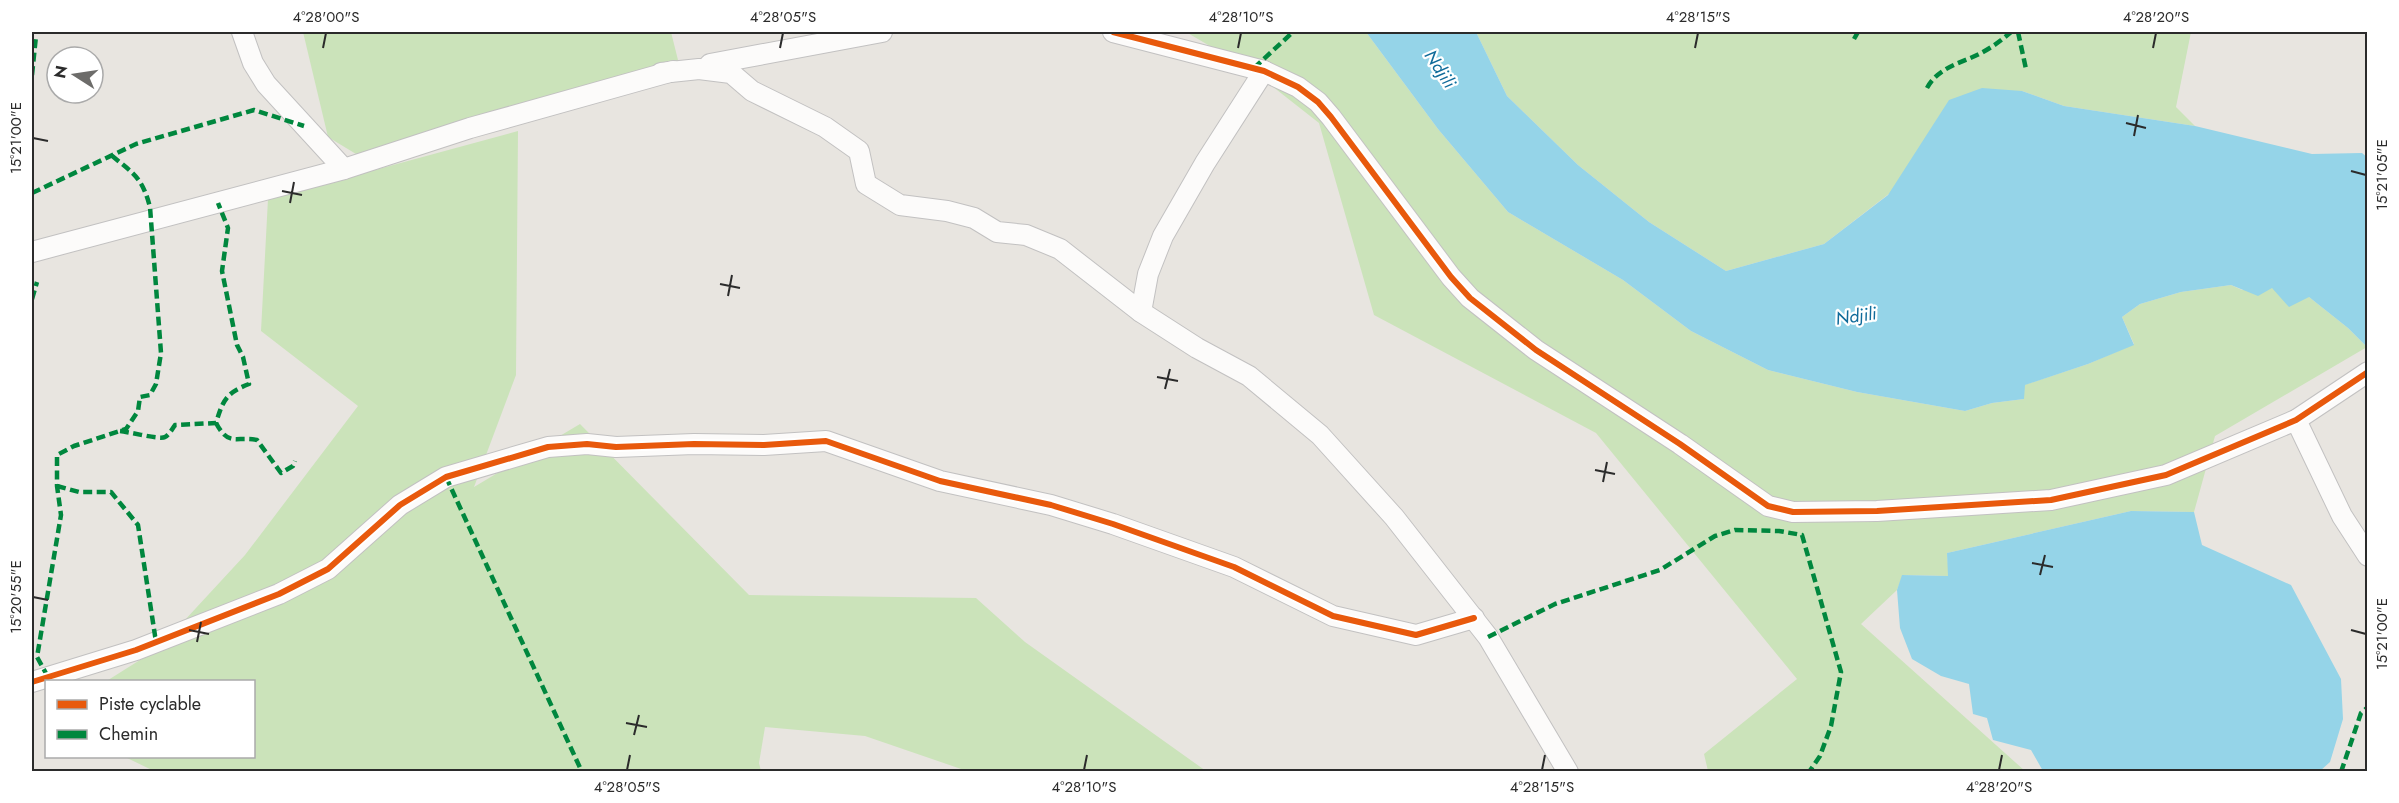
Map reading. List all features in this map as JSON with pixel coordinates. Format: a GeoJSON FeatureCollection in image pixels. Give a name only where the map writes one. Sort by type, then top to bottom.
{"type":"FeatureCollection","features":[{"type":"Feature","properties":{"kind":"street"},"geometry":{"type":"LineString","coordinates":[[242,32],[253,63],[266,84],[344,169]]}},
{"type":"Feature","properties":{"kind":"street"},"geometry":{"type":"LineString","coordinates":[[32,252],[344,169],[470,128],[661,74],[882,32]]}},
{"type":"Feature","properties":{"kind":"street"},"geometry":{"type":"LineString","coordinates":[[1113,32],[1264,71],[1298,87],[1324,109],[1470,298],[1536,350],[1680,444],[1768,506],[1793,512],[1877,511],[2051,500],[2166,475],[2296,420],[2367,372]]}},
{"type":"Feature","properties":{"kind":"street"},"geometry":{"type":"LineString","coordinates":[[661,74],[699,69],[731,73],[752,92],[840,136],[859,151],[866,184],[900,205],[947,211],[974,218],[997,232],[1026,236],[1060,249],[1141,312],[1197,348],[1249,376],[1320,435],[1394,518],[1488,637],[1568,771]]}},
{"type":"Feature","properties":{"kind":"street"},"geometry":{"type":"LineString","coordinates":[[1141,312],[1148,274],[1163,236],[1205,163],[1264,71]]}},
{"type":"Feature","properties":{"kind":"street"},"geometry":{"type":"LineString","coordinates":[[2296,420],[2342,516],[2367,556]]}},
{"type":"Feature","properties":{"kind":"street"},"geometry":{"type":"LineString","coordinates":[[32,682],[136,650],[279,594],[328,568],[400,505],[446,477],[548,447],[587,444],[616,447],[694,444],[764,445],[826,441],[940,481],[1051,505],[1113,524],[1234,567],[1333,616],[1416,635],[1474,618]]}},
{"type":"Feature","properties":{"kind":"green space"},"geometry":{"type":"Polygon","coordinates":[[[303,32],[671,32],[679,64],[361,157],[328,137],[303,32]]]}},
{"type":"Feature","properties":{"kind":"green space"},"geometry":{"type":"Polygon","coordinates":[[[1186,32],[1366,32],[1438,129],[1508,212],[1623,280],[1691,331],[1768,370],[1857,392],[1965,411],[1992,403],[2024,399],[2024,385],[2088,364],[2134,344],[2122,317],[2140,304],[2181,292],[2231,285],[2242,290],[2272,288],[2309,297],[2348,328],[2367,347],[2215,436],[2194,512],[2131,511],[1947,553],[1949,576],[1903,575],[1897,590],[1861,624],[2025,771],[1708,771],[1704,754],[1797,679],[1596,433],[1374,315],[1319,123],[1254,72],[1186,32]]]}},
{"type":"Feature","properties":{"kind":"green space"},"geometry":{"type":"Polygon","coordinates":[[[1476,32],[2191,32],[2176,107],[2195,126],[2064,106],[2022,91],[1824,244],[1726,271],[1649,222],[1578,165],[1507,96],[1476,32]]]}},
{"type":"Feature","properties":{"kind":"green space"},"geometry":{"type":"Polygon","coordinates":[[[518,131],[516,375],[474,487],[580,424],[749,595],[976,598],[1025,642],[1206,771],[967,771],[865,736],[765,727],[759,763],[761,771],[154,771],[127,758],[255,758],[255,680],[108,680],[159,648],[245,555],[358,406],[261,331],[268,199],[518,131]]]}},
{"type":"Feature","properties":{"kind":"water","name":"Ndjili"},"geometry":{"type":"Polygon","coordinates":[[[1366,32],[1476,32],[1507,96],[1578,165],[1649,222],[1726,271],[1824,244],[1888,195],[1949,100],[1982,88],[2022,91],[2064,106],[2195,126],[2312,154],[2362,153],[2368,158],[2367,347],[2348,328],[2309,297],[2289,307],[2272,288],[2258,296],[2231,285],[2181,292],[2140,304],[2122,317],[2134,345],[2088,364],[2025,385],[2024,399],[1992,403],[1965,411],[1857,392],[1768,370],[1691,331],[1623,280],[1508,212],[1438,129],[1366,32]]]}},
{"type":"Feature","properties":{"kind":"water"},"geometry":{"type":"Polygon","coordinates":[[[2131,511],[2194,512],[2202,545],[2291,585],[2341,679],[2343,719],[2330,762],[2320,771],[2043,771],[2031,750],[1993,740],[1987,718],[1973,714],[1969,684],[1941,676],[1912,659],[1900,628],[1897,590],[1902,575],[1948,576],[1947,553],[2131,511]]]}},
{"type":"Feature","properties":{"kind":"marked path"},"geometry":{"type":"LineString","coordinates":[[1254,68],[1293,32]]}},
{"type":"Feature","properties":{"kind":"marked path"},"geometry":{"type":"LineString","coordinates":[[1854,39],[1858,32]]}},
{"type":"Feature","properties":{"kind":"marked path"},"geometry":{"type":"LineString","coordinates":[[1927,88],[1945,70],[1987,50],[2011,32]]}},
{"type":"Feature","properties":{"kind":"marked path"},"geometry":{"type":"LineString","coordinates":[[2018,32],[2026,69]]}},
{"type":"Feature","properties":{"kind":"marked path"},"geometry":{"type":"LineString","coordinates":[[32,75],[36,36]]}},
{"type":"Feature","properties":{"kind":"marked path"},"geometry":{"type":"LineString","coordinates":[[32,193],[136,144],[254,110],[304,126]]}},
{"type":"Feature","properties":{"kind":"marked path"},"geometry":{"type":"LineString","coordinates":[[48,677],[37,657],[61,515],[57,486],[57,455],[74,446],[126,429],[138,411],[140,397],[150,395],[156,384],[161,353],[150,207],[140,182],[111,155]]}},
{"type":"Feature","properties":{"kind":"marked path"},"geometry":{"type":"LineString","coordinates":[[120,431],[162,438],[168,435],[175,425],[216,423],[226,398],[249,384],[243,357],[237,345],[222,271],[228,228],[218,203]]}},
{"type":"Feature","properties":{"kind":"marked path"},"geometry":{"type":"LineString","coordinates":[[32,299],[37,282]]}},
{"type":"Feature","properties":{"kind":"marked path"},"geometry":{"type":"LineString","coordinates":[[216,423],[229,438],[257,440],[281,473],[293,466],[295,461]]}},
{"type":"Feature","properties":{"kind":"marked path"},"geometry":{"type":"LineString","coordinates":[[446,477],[582,772]]}},
{"type":"Feature","properties":{"kind":"marked path"},"geometry":{"type":"LineString","coordinates":[[57,486],[79,492],[111,492],[138,525],[156,642]]}},
{"type":"Feature","properties":{"kind":"marked path"},"geometry":{"type":"LineString","coordinates":[[1488,637],[1555,604],[1660,570],[1715,536],[1735,530],[1779,531],[1802,535],[1841,672],[1831,726],[1820,756],[1809,772]]}},
{"type":"Feature","properties":{"kind":"marked path"},"geometry":{"type":"LineString","coordinates":[[2341,772],[2361,713],[2368,707]]}},
{"type":"Feature","properties":{"kind":"cycle path"},"geometry":{"type":"LineString","coordinates":[[1113,32],[1264,71],[1298,87],[1318,102],[1331,117],[1451,277],[1470,298],[1536,350],[1680,444],[1768,506],[1793,512],[1877,511],[2051,500],[2166,475],[2296,420],[2368,372]]}},
{"type":"Feature","properties":{"kind":"cycle path"},"geometry":{"type":"LineString","coordinates":[[32,682],[136,650],[279,594],[328,569],[400,505],[446,477],[548,447],[587,444],[616,447],[694,444],[764,445],[826,441],[940,481],[1051,505],[1113,524],[1234,567],[1333,616],[1416,635],[1474,618]]}}]}
